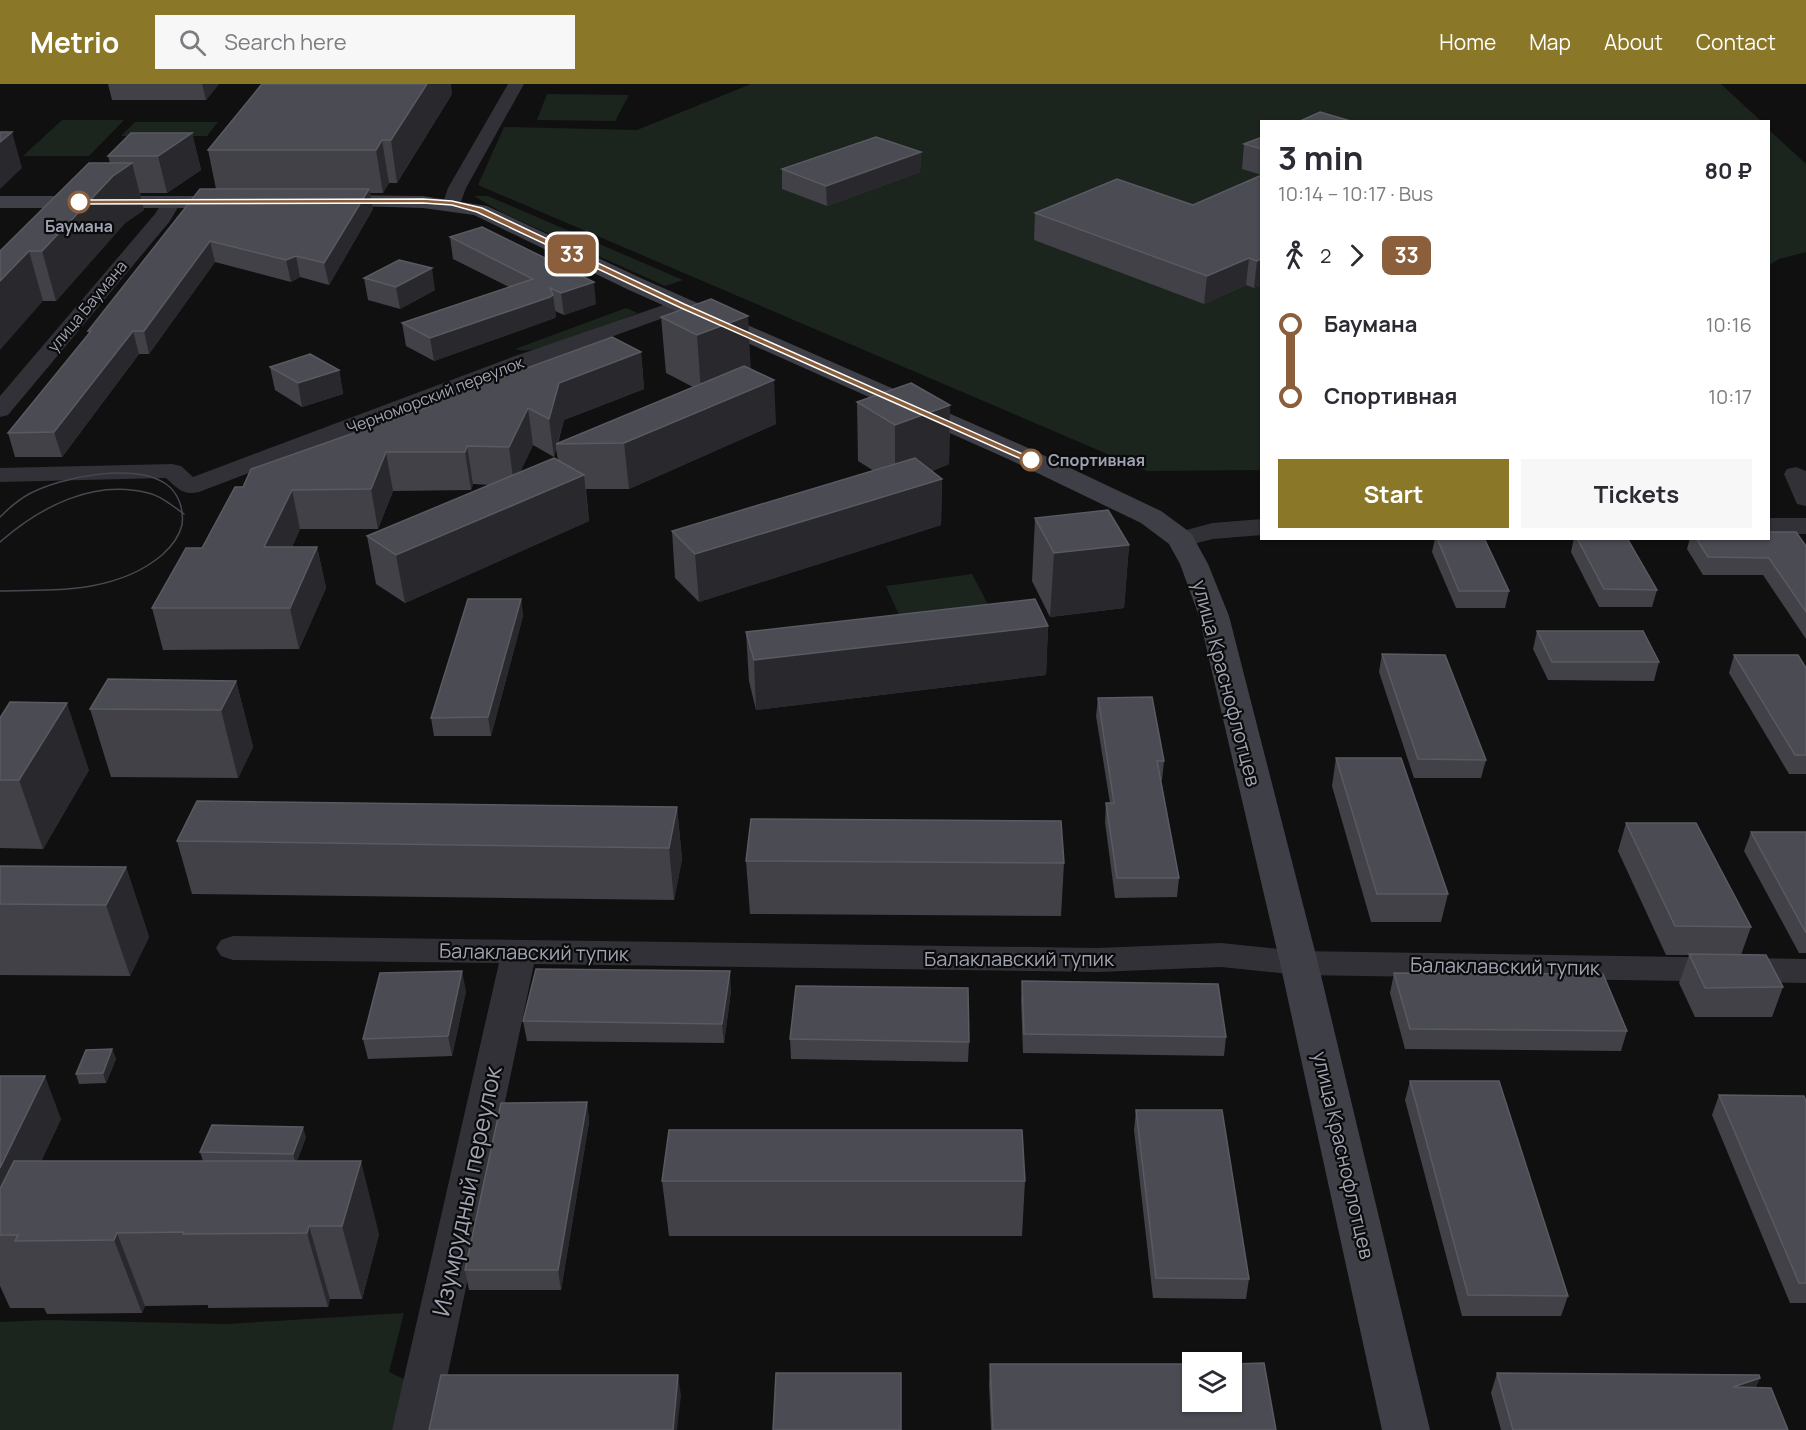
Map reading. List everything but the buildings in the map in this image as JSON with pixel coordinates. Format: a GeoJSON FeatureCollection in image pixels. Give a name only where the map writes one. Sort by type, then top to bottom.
{"type":"FeatureCollection","features":[{"type":"Feature","properties":{"kind":"main road","name":"улица Краснофлотцев"},"geometry":{"type":"LineString","coordinates":[[304,202],[423,201],[452,203],[480,210],[681,305],[1017,453],[1151,517],[1181,539],[1194,564],[1214,616],[1299,963],[1406,1430]]}},
{"type":"Feature","properties":{"kind":"main road"},"geometry":{"type":"LineString","coordinates":[[0,202],[256,202]]}},
{"type":"Feature","properties":{"kind":"street"},"geometry":{"type":"LineString","coordinates":[[452,203],[457,188],[516,84]]}},
{"type":"Feature","properties":{"kind":"street","name":"улица Баумана"},"geometry":{"type":"LineString","coordinates":[[0,410],[163,217],[172,202]]}},
{"type":"Feature","properties":{"kind":"street","name":"Черноморский переулок"},"geometry":{"type":"LineString","coordinates":[[0,475],[172,471],[190,487],[681,305]]}},
{"type":"Feature","properties":{"kind":"street"},"geometry":{"type":"LineString","coordinates":[[1796,474],[1806,499]]}},
{"type":"Feature","properties":{"kind":"street"},"geometry":{"type":"LineString","coordinates":[[1770,526],[1806,526]]}},
{"type":"Feature","properties":{"kind":"street"},"geometry":{"type":"LineString","coordinates":[[1181,539],[1212,531],[1260,527]]}},
{"type":"Feature","properties":{"kind":"street","name":"Балаклавский тупик"},"geometry":{"type":"LineString","coordinates":[[232,948],[1098,960],[1221,955],[1299,963],[1806,971]]}},
{"type":"Feature","properties":{"kind":"street","name":"Изумрудный переулок"},"geometry":{"type":"LineString","coordinates":[[414,1430],[519,952]]}},
{"type":"Feature","properties":{"kind":"shaded area"},"geometry":{"type":"Polygon","coordinates":[[[751,84],[1721,84],[1760,120],[1260,120],[1260,470],[1147,471],[478,185],[504,127],[637,130],[751,84]]]}},
{"type":"Feature","properties":{"kind":"shaded area"},"geometry":{"type":"Polygon","coordinates":[[[547,94],[629,95],[615,121],[537,120],[547,94]]]}},
{"type":"Feature","properties":{"kind":"shaded area"},"geometry":{"type":"Polygon","coordinates":[[[62,120],[124,120],[89,156],[23,156],[62,120]]]}},
{"type":"Feature","properties":{"kind":"shaded area"},"geometry":{"type":"Polygon","coordinates":[[[135,122],[218,122],[207,136],[121,136],[135,122]]]}},
{"type":"Feature","properties":{"kind":"shaded area"},"geometry":{"type":"Polygon","coordinates":[[[1770,131],[1806,164],[1806,252],[1779,259],[1770,264],[1770,131]]]}},
{"type":"Feature","properties":{"kind":"shaded area"},"geometry":{"type":"Polygon","coordinates":[[[474,196],[488,196],[683,280],[665,286],[503,213],[474,196]]]}},
{"type":"Feature","properties":{"kind":"shaded area"},"geometry":{"type":"Polygon","coordinates":[[[626,308],[638,313],[556,344],[525,350],[515,349],[626,308]]]}},
{"type":"Feature","properties":{"kind":"shaded area"},"geometry":{"type":"Polygon","coordinates":[[[972,574],[993,614],[904,626],[886,586],[972,574]]]}},
{"type":"Feature","properties":{"kind":"shaded area"},"geometry":{"type":"Polygon","coordinates":[[[404,1313],[389,1372],[408,1381],[398,1430],[0,1430],[0,1322],[46,1320],[227,1324],[404,1313]]]}},
{"type":"Feature","properties":{"kind":"tram line"},"geometry":{"type":"LineString","coordinates":[[0,517],[21,499],[43,488],[78,478],[117,473],[152,477],[166,484],[177,497],[181,512]]}},
{"type":"Feature","properties":{"kind":"tram line"},"geometry":{"type":"LineString","coordinates":[[0,542],[50,507],[88,493],[127,490],[153,494],[181,512]]}},
{"type":"Feature","properties":{"kind":"tram line"},"geometry":{"type":"LineString","coordinates":[[0,591],[85,587],[126,577],[162,555],[174,542],[182,525],[181,512]]}},
{"type":"Feature","properties":{"kind":"bus line","name":"33"},"geometry":{"type":"LineString","coordinates":[[79,202],[423,201],[452,203],[480,210],[617,276],[1031,460]]}},
{"type":"Feature","properties":{"kind":"place","name":"Баумана"},"geometry":{"type":"Point","coordinates":[79,202]}},
{"type":"Feature","properties":{"kind":"place","name":"Спортивная"},"geometry":{"type":"Point","coordinates":[1031,460]}}]}
